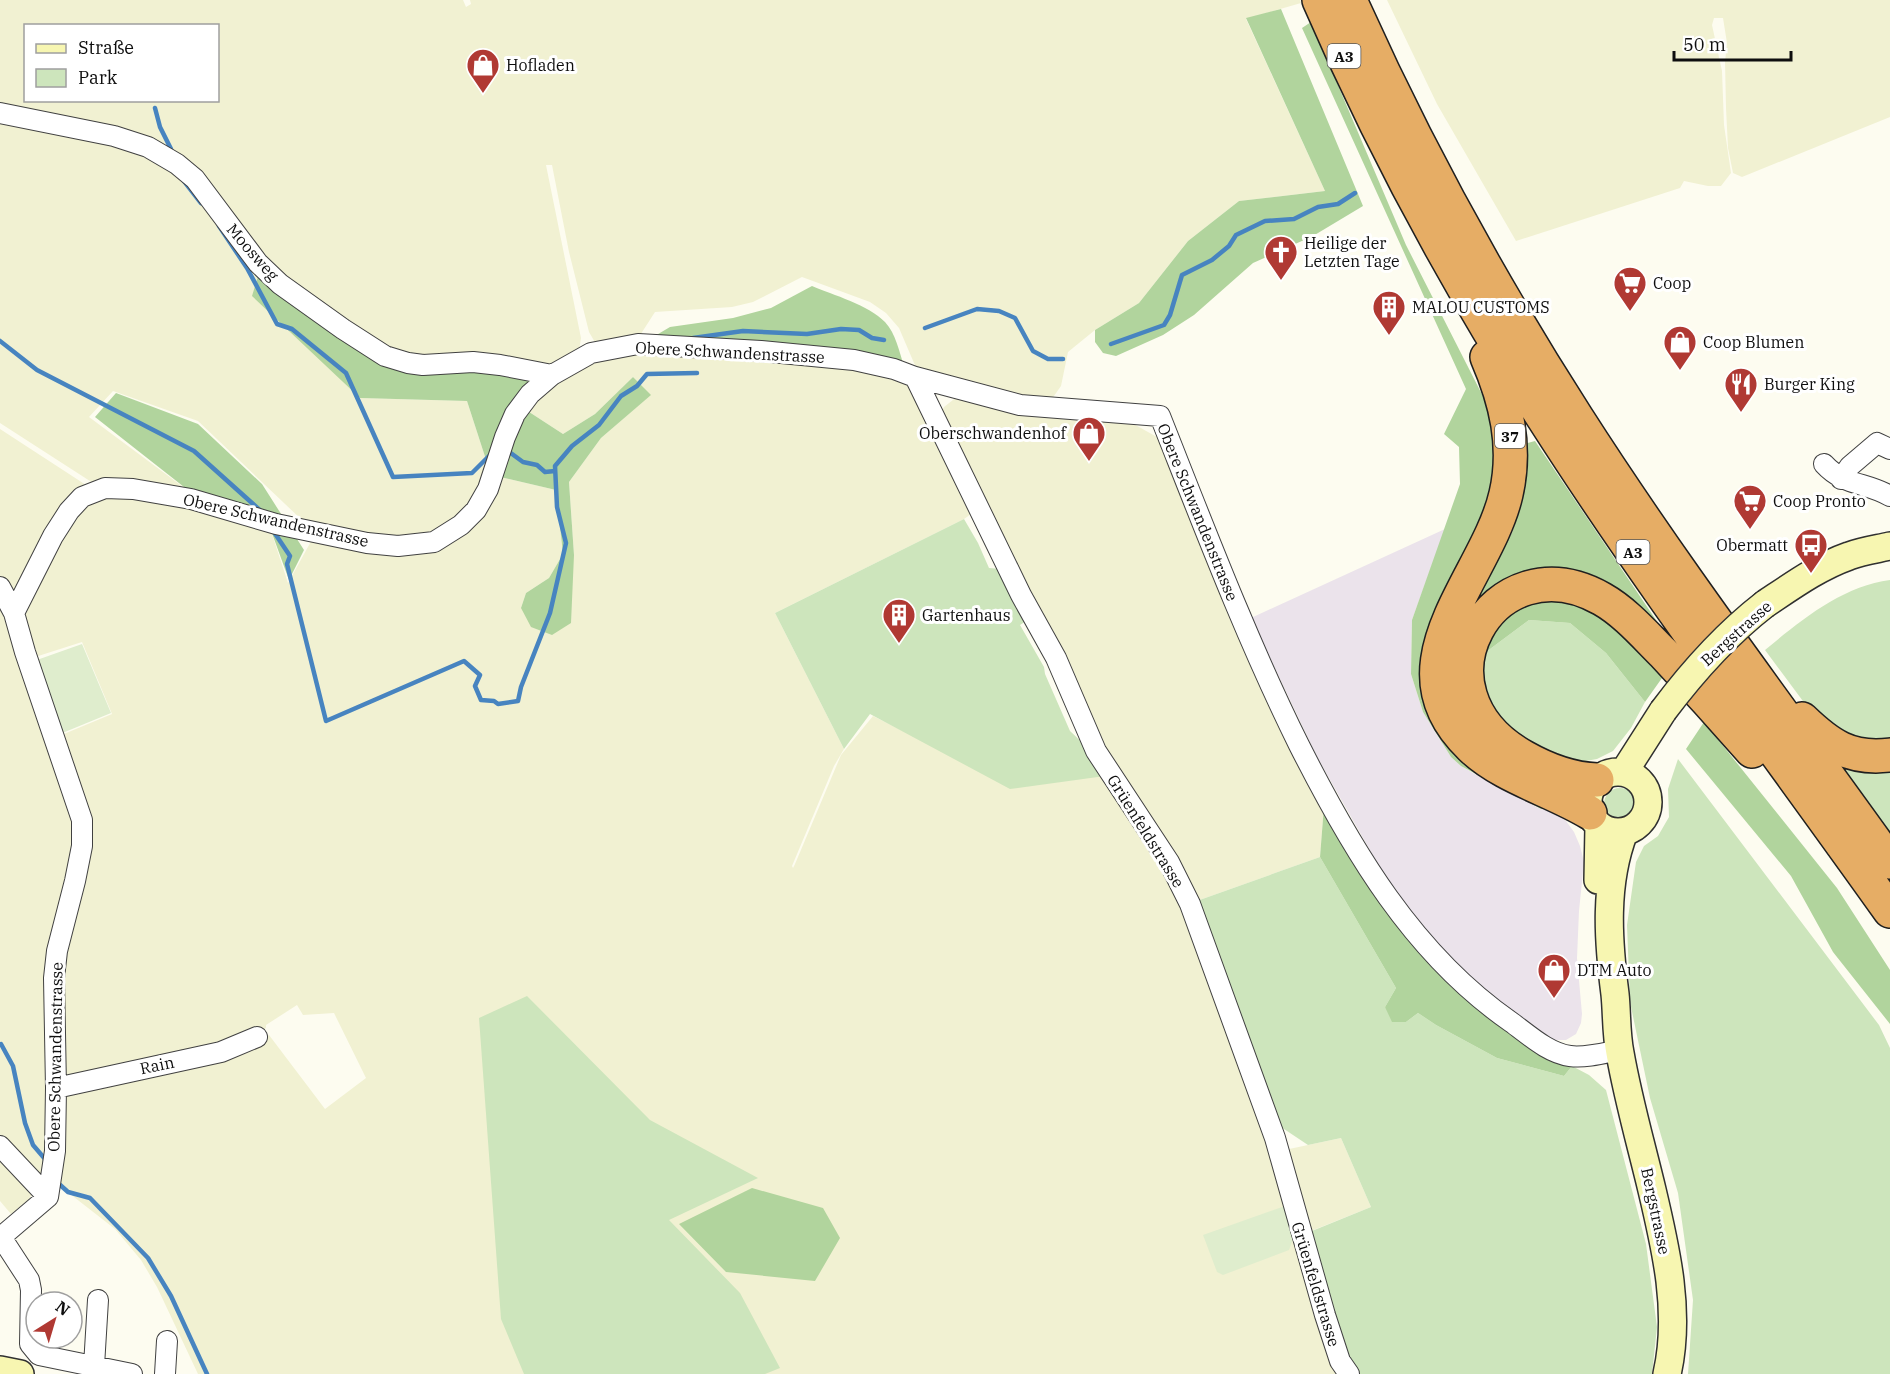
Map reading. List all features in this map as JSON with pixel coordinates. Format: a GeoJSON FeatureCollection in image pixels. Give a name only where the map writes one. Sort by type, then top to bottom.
{"type":"FeatureCollection","features":[{"type":"Feature","properties":{"kind":"highway","name":"A3"},"geometry":{"type":"LineString","coordinates":[[1319,0],[1370,111],[1424,216],[1545,422],[1678,617],[1877,868]]}},
{"type":"Feature","properties":{"kind":"highway","name":"A3"},"geometry":{"type":"LineString","coordinates":[[1350,0],[1432,171],[1524,333],[1623,488],[1752,672],[1877,868],[1890,911]]}},
{"type":"Feature","properties":{"kind":"highway","name":"37"},"geometry":{"type":"LineString","coordinates":[[1424,216],[1495,375],[1506,409],[1511,441],[1508,483],[1501,513],[1447,622],[1441,640],[1437,669],[1442,699],[1459,733],[1484,758],[1498,767],[1563,797],[1604,824]]}},
{"type":"Feature","properties":{"kind":"highway"},"geometry":{"type":"LineString","coordinates":[[1622,779],[1570,777],[1521,755],[1490,731],[1474,707],[1466,676],[1467,654],[1480,624],[1488,613],[1505,598],[1516,592],[1545,585],[1563,585],[1594,595],[1620,612],[1877,868]]}},
{"type":"Feature","properties":{"kind":"highway"},"geometry":{"type":"LineString","coordinates":[[1752,672],[1830,744],[1862,756],[1890,755]]}},
{"type":"Feature","properties":{"kind":"main road","name":"Bergstrasse"},"geometry":{"type":"LineString","coordinates":[[1770,611],[1796,583],[1828,565],[1850,555],[1890,546]]}},
{"type":"Feature","properties":{"kind":"main road","name":"Bergstrasse"},"geometry":{"type":"LineString","coordinates":[[1667,1374],[1673,1327],[1668,1272],[1660,1225],[1619,1050],[1610,950],[1610,912],[1616,854],[1604,824],[1588,806],[1589,792],[1622,779],[1669,717],[1689,677],[1718,645],[1770,611],[1837,579],[1858,571],[1890,565]]}},
{"type":"Feature","properties":{"kind":"main road"},"geometry":{"type":"LineString","coordinates":[[1604,824],[1639,825],[1648,810],[1647,793],[1622,779]]}},
{"type":"Feature","properties":{"kind":"main road"},"geometry":{"type":"LineString","coordinates":[[0,1370],[20,1374]]}},
{"type":"Feature","properties":{"kind":"street","name":"Moosweg"},"geometry":{"type":"LineString","coordinates":[[0,113],[114,136],[148,147],[177,164],[195,179],[258,263],[280,284],[385,356],[423,365],[473,362],[552,375]]}},
{"type":"Feature","properties":{"kind":"street","name":"Obere Schwandenstrasse"},"geometry":{"type":"LineString","coordinates":[[48,1197],[55,1151],[54,978],[57,951],[82,846],[82,820],[14,613],[53,536],[69,511],[82,497],[105,488],[133,489],[191,500],[276,524],[367,543],[398,546],[434,542],[461,525],[476,510],[488,489],[515,414],[530,394],[552,375],[591,353],[638,344],[761,351],[854,360],[1020,405],[1160,416],[1248,637],[1281,710],[1337,817],[1380,888],[1407,925],[1448,971],[1495,1011],[1553,1051],[1570,1056],[1619,1050]]}},
{"type":"Feature","properties":{"kind":"street","name":"Grüenfeldstrasse"},"geometry":{"type":"LineString","coordinates":[[915,377],[1021,595],[1056,658],[1096,751],[1169,862],[1190,904],[1275,1138],[1324,1315],[1340,1361],[1349,1374]]}},
{"type":"Feature","properties":{"kind":"street"},"geometry":{"type":"LineString","coordinates":[[1841,479],[1850,466],[1877,443],[1890,449]]}},
{"type":"Feature","properties":{"kind":"street"},"geometry":{"type":"LineString","coordinates":[[1824,464],[1841,479],[1890,496]]}},
{"type":"Feature","properties":{"kind":"street"},"geometry":{"type":"LineString","coordinates":[[0,587],[14,613]]}},
{"type":"Feature","properties":{"kind":"street","name":"Rain"},"geometry":{"type":"LineString","coordinates":[[56,1088],[221,1052],[257,1037]]}},
{"type":"Feature","properties":{"kind":"street"},"geometry":{"type":"LineString","coordinates":[[0,1146],[48,1197],[0,1237],[28,1280],[31,1290],[30,1344],[34,1351],[39,1355],[132,1374]]}},
{"type":"Feature","properties":{"kind":"street"},"geometry":{"type":"LineString","coordinates":[[94,1366],[98,1300]]}},
{"type":"Feature","properties":{"kind":"street"},"geometry":{"type":"LineString","coordinates":[[165,1374],[167,1341]]}},
{"type":"Feature","properties":{"kind":"shaded area"},"geometry":{"type":"Polygon","coordinates":[[[1445,529],[1412,620],[1411,674],[1423,712],[1451,757],[1480,777],[1541,809],[1553,812],[1566,821],[1580,846],[1584,862],[1577,958],[1582,1014],[1576,1034],[1566,1040],[1552,1040],[1536,1033],[1461,972],[1398,896],[1317,757],[1251,618],[1445,529]]]}},
{"type":"Feature","properties":{"kind":"green space"},"geometry":{"type":"Polygon","coordinates":[[[0,0],[463,0],[466,7],[471,4],[470,0],[1300,0],[1301,3],[1246,19],[1325,191],[1239,201],[1188,241],[1139,303],[1095,330],[1068,352],[1061,386],[1049,403],[917,370],[899,328],[886,313],[870,302],[802,277],[753,302],[732,307],[655,312],[637,340],[596,344],[589,332],[569,252],[552,165],[546,165],[581,338],[579,351],[558,367],[397,356],[282,280],[188,168],[0,110],[0,0]]]}},
{"type":"Feature","properties":{"kind":"green space"},"geometry":{"type":"Polygon","coordinates":[[[1387,0],[1890,0],[1890,117],[1742,177],[1733,173],[1728,148],[1726,108],[1727,43],[1723,18],[1714,18],[1712,25],[1722,71],[1724,125],[1731,173],[1721,186],[1684,181],[1680,188],[1516,241],[1437,104],[1387,0]]]}},
{"type":"Feature","properties":{"kind":"green space"},"geometry":{"type":"Polygon","coordinates":[[[1281,9],[1363,206],[1313,236],[1253,263],[1194,315],[1163,335],[1116,356],[1103,353],[1095,342],[1095,330],[1139,303],[1188,241],[1239,201],[1325,191],[1246,18],[1281,9]]]}},
{"type":"Feature","properties":{"kind":"green space"},"geometry":{"type":"Polygon","coordinates":[[[1311,22],[1406,245],[1495,420],[1501,468],[1431,645],[1556,807],[1541,809],[1461,766],[1451,757],[1423,712],[1411,674],[1412,620],[1460,484],[1459,447],[1444,434],[1466,389],[1302,28],[1311,22]]]}},
{"type":"Feature","properties":{"kind":"green space"},"geometry":{"type":"Polygon","coordinates":[[[0,116],[110,139],[178,169],[360,398],[467,401],[490,472],[483,491],[439,536],[380,538],[305,523],[198,421],[113,391],[89,417],[198,498],[93,483],[0,423],[0,116]]]}},
{"type":"Feature","properties":{"kind":"green space"},"geometry":{"type":"Polygon","coordinates":[[[260,270],[385,359],[476,366],[545,377],[523,408],[563,434],[595,414],[633,377],[651,395],[601,438],[569,482],[574,555],[571,623],[552,635],[531,627],[521,608],[526,593],[549,578],[563,554],[556,490],[496,476],[490,472],[467,401],[360,398],[252,296],[260,270]]]}},
{"type":"Feature","properties":{"kind":"green space"},"geometry":{"type":"Polygon","coordinates":[[[812,286],[870,310],[885,322],[897,343],[904,366],[648,340],[670,327],[733,318],[771,308],[812,286]]]}},
{"type":"Feature","properties":{"kind":"green space"},"geometry":{"type":"Polygon","coordinates":[[[639,349],[821,360],[906,380],[974,512],[775,613],[844,749],[834,766],[792,866],[793,868],[841,755],[873,716],[925,742],[1105,776],[1164,863],[1275,1152],[1341,1138],[1371,1207],[1296,1237],[1352,1374],[198,1374],[157,1287],[141,1260],[115,1229],[56,1183],[64,1093],[244,1046],[269,1035],[325,1109],[366,1078],[334,1013],[303,1015],[297,1005],[266,1025],[266,1028],[243,1040],[63,1079],[58,982],[84,857],[59,736],[112,714],[82,642],[32,658],[15,595],[0,579],[0,429],[86,485],[178,501],[269,525],[288,583],[314,536],[428,548],[496,476],[556,490],[563,554],[549,578],[526,593],[521,608],[574,555],[569,482],[601,438],[650,395],[633,377],[595,414],[563,434],[523,408],[586,362],[639,349]]]}},
{"type":"Feature","properties":{"kind":"green space"},"geometry":{"type":"Polygon","coordinates":[[[116,393],[198,424],[262,484],[304,550],[289,580],[269,525],[198,498],[95,417],[116,393]]]}},
{"type":"Feature","properties":{"kind":"green space"},"geometry":{"type":"Polygon","coordinates":[[[958,396],[1121,417],[1157,437],[1162,443],[1324,806],[1320,857],[1194,902],[1123,786],[940,416],[944,407],[958,396]]]}},
{"type":"Feature","properties":{"kind":"green space"},"geometry":{"type":"Polygon","coordinates":[[[1535,441],[1679,654],[1645,702],[1606,653],[1570,623],[1529,620],[1482,655],[1456,628],[1471,593],[1512,533],[1522,501],[1526,471],[1524,444],[1535,441]]]}},
{"type":"Feature","properties":{"kind":"green space"},"geometry":{"type":"Polygon","coordinates":[[[964,519],[989,568],[1001,569],[1029,619],[1020,625],[1044,667],[1070,731],[1090,750],[1105,776],[1010,789],[870,714],[844,749],[775,613],[964,519]]]}},
{"type":"Feature","properties":{"kind":"green space"},"geometry":{"type":"Polygon","coordinates":[[[1890,580],[1890,834],[1833,756],[1817,720],[1765,650],[1807,617],[1839,597],[1855,589],[1890,580]]]}},
{"type":"Feature","properties":{"kind":"green space"},"geometry":{"type":"Polygon","coordinates":[[[0,598],[78,819],[66,902],[46,1172],[29,1199],[11,1214],[0,1201],[0,598]]]}},
{"type":"Feature","properties":{"kind":"green space"},"geometry":{"type":"Polygon","coordinates":[[[1529,620],[1570,623],[1606,653],[1645,702],[1631,728],[1613,751],[1597,759],[1580,762],[1555,758],[1509,733],[1481,686],[1482,655],[1529,620]]]}},
{"type":"Feature","properties":{"kind":"green space"},"geometry":{"type":"Polygon","coordinates":[[[82,644],[111,713],[60,734],[34,661],[82,644]]]}},
{"type":"Feature","properties":{"kind":"green space"},"geometry":{"type":"Polygon","coordinates":[[[1704,722],[1837,888],[1890,970],[1890,1024],[1833,952],[1791,876],[1686,749],[1704,722]]]}},
{"type":"Feature","properties":{"kind":"green space"},"geometry":{"type":"Polygon","coordinates":[[[1678,759],[1879,1025],[1890,1048],[1890,1374],[1688,1374],[1693,1300],[1678,1193],[1650,1098],[1630,1002],[1627,925],[1636,862],[1644,846],[1658,836],[1669,817],[1668,789],[1678,759]]]}},
{"type":"Feature","properties":{"kind":"green space"},"geometry":{"type":"Polygon","coordinates":[[[1620,788],[1631,793],[1636,804],[1631,815],[1620,820],[1609,815],[1604,804],[1609,793],[1620,788]]]}},
{"type":"Feature","properties":{"kind":"green space"},"geometry":{"type":"Polygon","coordinates":[[[1324,806],[1511,1034],[1572,1066],[1564,1076],[1497,1058],[1418,1013],[1406,1022],[1392,1022],[1385,1007],[1396,988],[1320,857],[1324,806]]]}},
{"type":"Feature","properties":{"kind":"green space"},"geometry":{"type":"Polygon","coordinates":[[[1320,857],[1396,988],[1385,1007],[1406,1022],[1418,1013],[1497,1058],[1564,1076],[1572,1066],[1589,1075],[1606,1090],[1646,1244],[1657,1327],[1652,1374],[1356,1374],[1353,1370],[1307,1233],[1371,1207],[1341,1138],[1308,1145],[1272,1121],[1194,902],[1320,857]]]}},
{"type":"Feature","properties":{"kind":"green space"},"geometry":{"type":"Polygon","coordinates":[[[527,996],[650,1120],[758,1178],[669,1220],[740,1293],[780,1368],[765,1374],[524,1374],[501,1319],[479,1018],[527,996]]]}},
{"type":"Feature","properties":{"kind":"green space"},"geometry":{"type":"Polygon","coordinates":[[[752,1188],[823,1208],[840,1238],[815,1281],[726,1272],[679,1224],[752,1188]]]}},
{"type":"Feature","properties":{"kind":"green space"},"geometry":{"type":"Polygon","coordinates":[[[1285,1206],[1295,1233],[1289,1250],[1223,1275],[1217,1272],[1203,1235],[1285,1206]]]}},
{"type":"Feature","properties":{"kind":"waterway"},"geometry":{"type":"LineString","coordinates":[[155,108],[160,127],[171,149]]}},
{"type":"Feature","properties":{"kind":"waterway"},"geometry":{"type":"LineString","coordinates":[[184,181],[201,203]]}},
{"type":"Feature","properties":{"kind":"waterway"},"geometry":{"type":"LineString","coordinates":[[1111,344],[1164,325],[1170,315],[1182,275],[1212,260],[1229,246],[1236,235],[1265,221],[1294,219],[1318,207],[1338,204],[1355,193]]}},
{"type":"Feature","properties":{"kind":"waterway"},"geometry":{"type":"LineString","coordinates":[[219,226],[247,268],[277,324],[292,329],[346,373],[393,477],[472,473],[491,454]]}},
{"type":"Feature","properties":{"kind":"waterway"},"geometry":{"type":"LineString","coordinates":[[925,328],[977,309],[999,311],[1015,318],[1033,351],[1048,359],[1063,359]]}},
{"type":"Feature","properties":{"kind":"waterway"},"geometry":{"type":"LineString","coordinates":[[693,338],[743,331],[807,334],[841,329],[859,330],[872,338],[884,340]]}},
{"type":"Feature","properties":{"kind":"waterway"},"geometry":{"type":"LineString","coordinates":[[0,341],[37,370],[194,451],[262,512]]}},
{"type":"Feature","properties":{"kind":"waterway"},"geometry":{"type":"LineString","coordinates":[[272,529],[290,556],[287,564],[326,721],[464,661],[480,675],[475,686],[481,700],[494,701],[498,704],[518,701],[521,687],[550,613],[566,543],[557,507],[555,466],[572,446],[599,425],[621,396],[637,386],[647,374],[697,373]]}},
{"type":"Feature","properties":{"kind":"waterway"},"geometry":{"type":"LineString","coordinates":[[508,451],[523,462],[537,465],[545,472],[555,471]]}},
{"type":"Feature","properties":{"kind":"waterway"},"geometry":{"type":"LineString","coordinates":[[1,1044],[13,1066],[25,1123],[33,1145],[45,1159],[45,1163]]}},
{"type":"Feature","properties":{"kind":"waterway"},"geometry":{"type":"LineString","coordinates":[[58,1183],[68,1192],[90,1198],[148,1258],[171,1296],[207,1374]]}},
{"type":"Feature","properties":{"kind":"place","name":"Hofladen"},"geometry":{"type":"Point","coordinates":[483,94]}},
{"type":"Feature","properties":{"kind":"place","name":"Heilige der Letzten Tage"},"geometry":{"type":"Point","coordinates":[1281,281]}},
{"type":"Feature","properties":{"kind":"place","name":"Coop"},"geometry":{"type":"Point","coordinates":[1630,312]}},
{"type":"Feature","properties":{"kind":"place","name":"MALOU CUSTOMS"},"geometry":{"type":"Point","coordinates":[1389,336]}},
{"type":"Feature","properties":{"kind":"place","name":"Coop Blumen"},"geometry":{"type":"Point","coordinates":[1680,371]}},
{"type":"Feature","properties":{"kind":"place","name":"Burger King"},"geometry":{"type":"Point","coordinates":[1741,413]}},
{"type":"Feature","properties":{"kind":"place","name":"Oberschwandenhof"},"geometry":{"type":"Point","coordinates":[1089,462]}},
{"type":"Feature","properties":{"kind":"place","name":"Coop Pronto"},"geometry":{"type":"Point","coordinates":[1750,530]}},
{"type":"Feature","properties":{"kind":"place","name":"Obermatt"},"geometry":{"type":"Point","coordinates":[1811,574]}},
{"type":"Feature","properties":{"kind":"place","name":"Gartenhaus"},"geometry":{"type":"Point","coordinates":[899,644]}},
{"type":"Feature","properties":{"kind":"place","name":"DTM Auto"},"geometry":{"type":"Point","coordinates":[1554,999]}}]}
